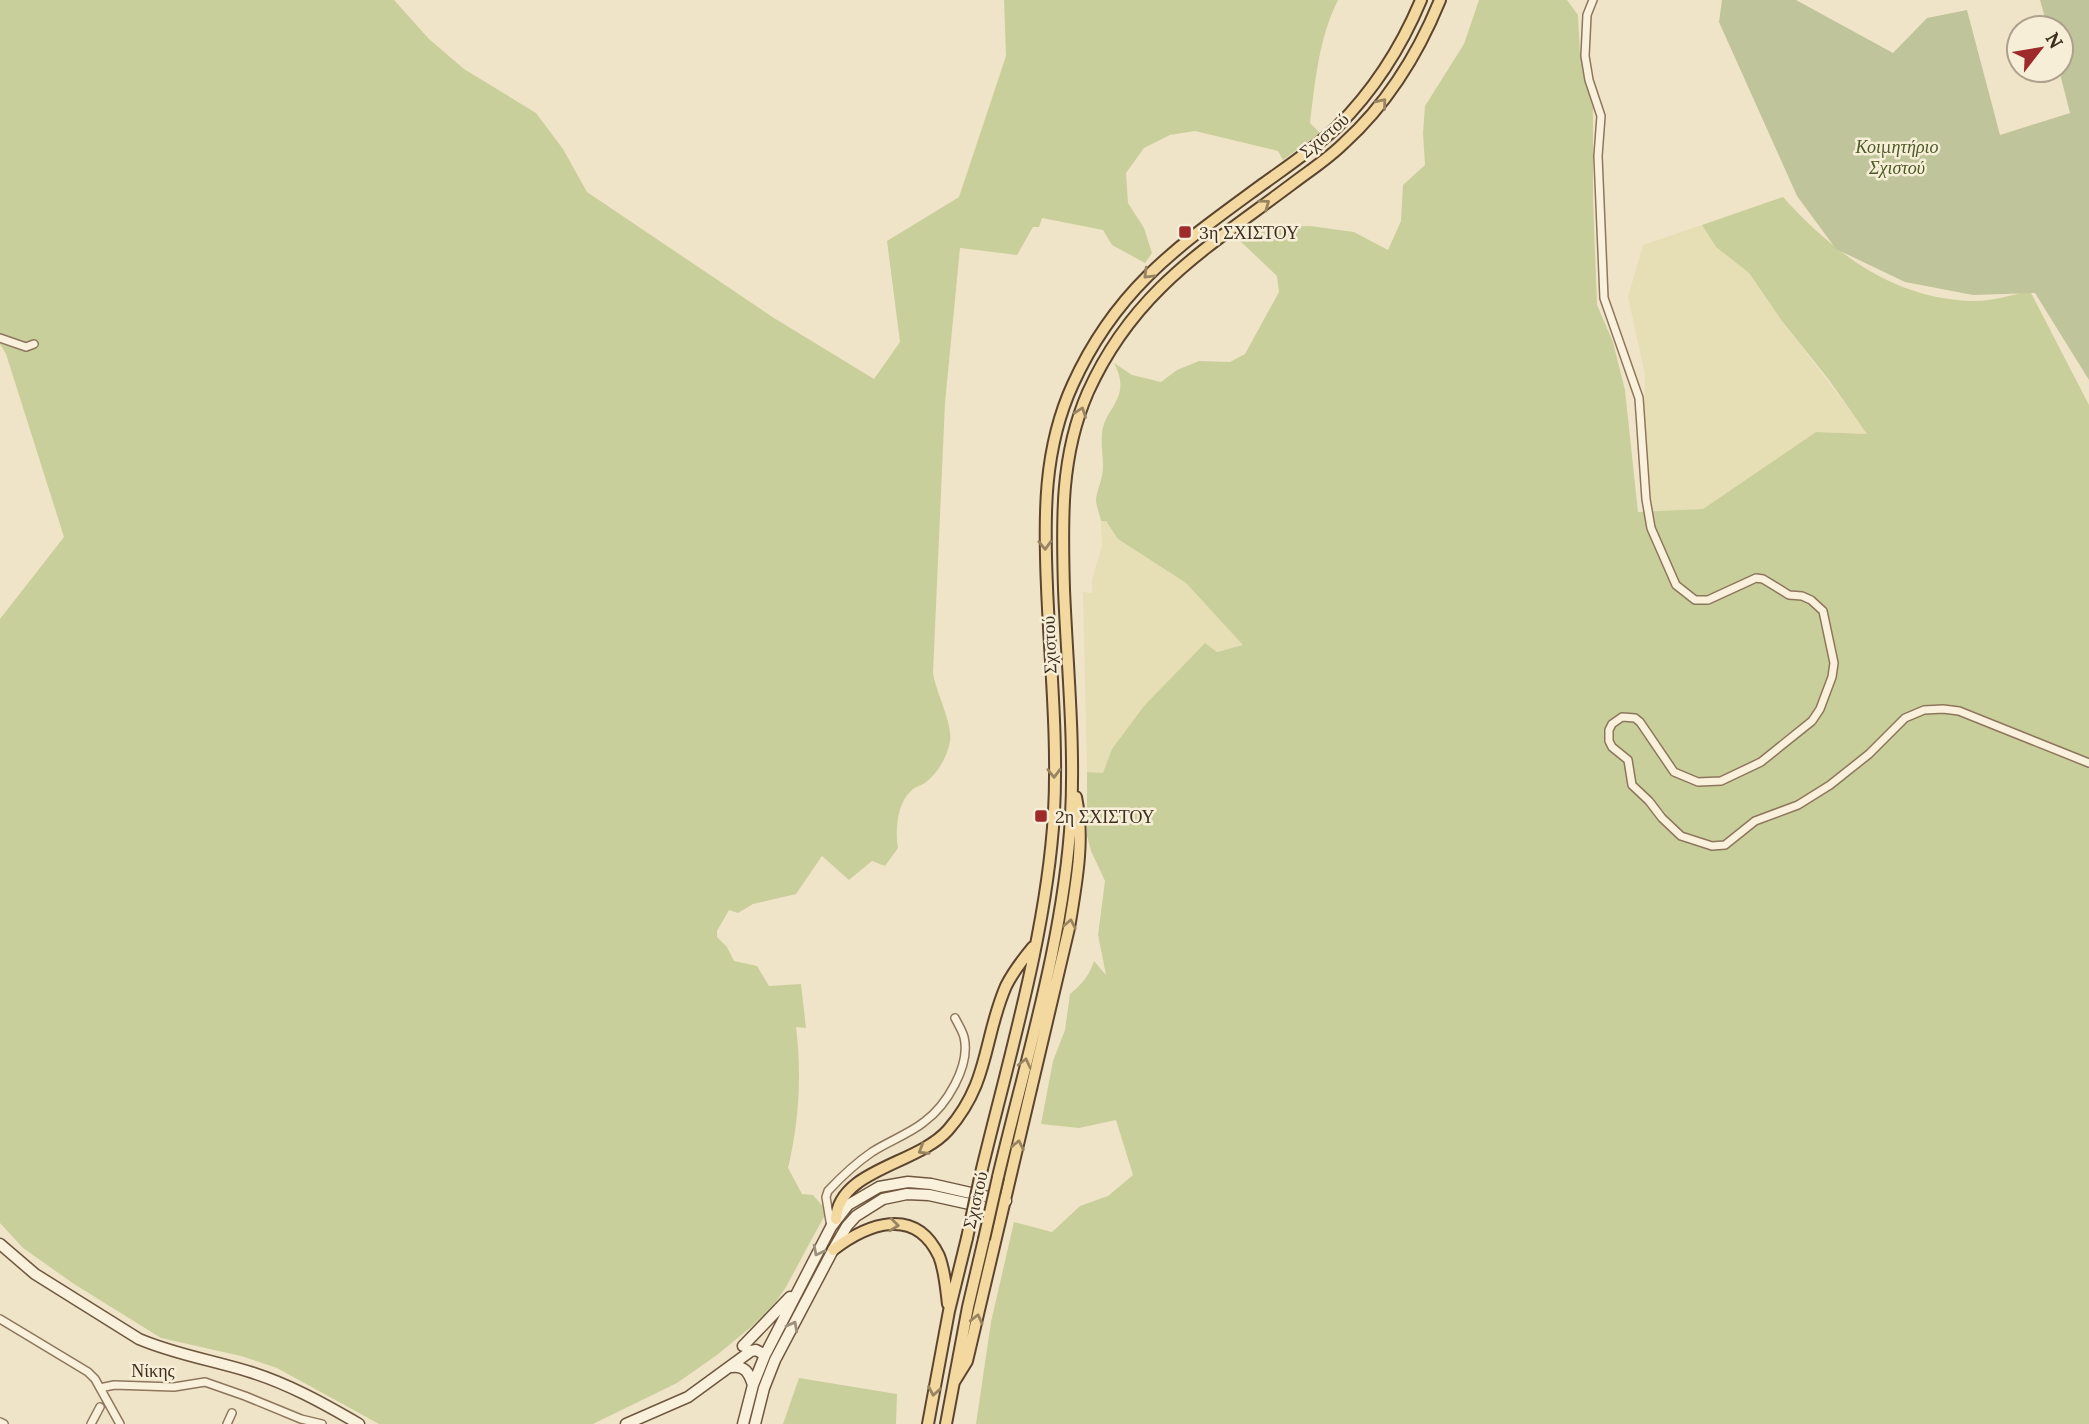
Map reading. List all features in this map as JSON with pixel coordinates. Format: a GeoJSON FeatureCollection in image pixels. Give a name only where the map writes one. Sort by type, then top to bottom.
{"type":"FeatureCollection","features":[{"type":"Feature","properties":{"kind":"main road","name":"Σχιστού"},"geometry":{"type":"LineString","coordinates":[[928,1424],[949,1311],[1035,944],[1051,848],[1054,789],[1044,511],[1052,444],[1071,386],[1102,330],[1118,306],[1138,284],[1200,230],[1323,139],[1366,95],[1396,52],[1421,0]]}},
{"type":"Feature","properties":{"kind":"main road","name":"Σχιστού"},"geometry":{"type":"LineString","coordinates":[[946,1424],[968,1307],[1057,923],[1068,851],[1072,781],[1062,512],[1069,448],[1088,393],[1132,317],[1168,279],[1335,152],[1366,121],[1394,88],[1412,60],[1440,0]]}},
{"type":"Feature","properties":{"kind":"main road"},"geometry":{"type":"LineString","coordinates":[[954,1382],[967,1361],[1076,890],[1080,829],[1072,781]]}},
{"type":"Feature","properties":{"kind":"main road"},"geometry":{"type":"LineString","coordinates":[[833,1223],[838,1203],[852,1186],[929,1147],[969,1103],[980,1079],[1005,989],[1012,974],[1035,944]]}},
{"type":"Feature","properties":{"kind":"main road"},"geometry":{"type":"LineString","coordinates":[[743,1424],[753,1385],[772,1339],[833,1223],[848,1205],[879,1187],[908,1182],[931,1184],[1005,1206]]}},
{"type":"Feature","properties":{"kind":"main road"},"geometry":{"type":"LineString","coordinates":[[755,1424],[764,1388],[775,1360],[833,1250],[856,1216],[891,1196],[918,1194],[1005,1206]]}},
{"type":"Feature","properties":{"kind":"main road"},"geometry":{"type":"LineString","coordinates":[[833,1250],[858,1233],[878,1225],[888,1223],[910,1228],[926,1238],[939,1257],[949,1311]]}},
{"type":"Feature","properties":{"kind":"main road"},"geometry":{"type":"LineString","coordinates":[[0,1244],[35,1274],[139,1339],[158,1347],[268,1378],[359,1424]]}},
{"type":"Feature","properties":{"kind":"main road"},"geometry":{"type":"LineString","coordinates":[[720,1374],[802,1284]]}},
{"type":"Feature","properties":{"kind":"main road"},"geometry":{"type":"LineString","coordinates":[[743,1346],[760,1336],[772,1339]]}},
{"type":"Feature","properties":{"kind":"main road"},"geometry":{"type":"LineString","coordinates":[[626,1424],[688,1397],[751,1351],[765,1354]]}},
{"type":"Feature","properties":{"kind":"main road"},"geometry":{"type":"LineString","coordinates":[[732,1367],[746,1370],[753,1385]]}},
{"type":"Feature","properties":{"kind":"street"},"geometry":{"type":"LineString","coordinates":[[1593,0],[1587,15],[1585,56],[1589,80],[1601,116],[1598,156],[1604,298],[1639,398],[1646,499],[1651,528],[1676,585],[1695,600],[1708,600],[1756,578],[1763,579],[1788,595],[1802,596],[1818,605],[1826,617],[1834,663],[1829,688],[1812,721],[1761,762],[1721,781],[1698,782],[1674,772],[1640,722],[1629,717],[1616,719],[1609,730],[1609,741],[1612,747],[1628,760],[1632,785],[1681,836],[1712,846],[1725,845],[1755,821],[1798,805],[1830,785],[1869,754],[1905,718],[1924,710],[1959,711],[2089,764]]}},
{"type":"Feature","properties":{"kind":"street"},"geometry":{"type":"LineString","coordinates":[[0,338],[26,347],[34,344]]}},
{"type":"Feature","properties":{"kind":"street"},"geometry":{"type":"LineString","coordinates":[[833,1223],[826,1197],[828,1191],[875,1150],[922,1125],[936,1113],[947,1096],[964,1057],[965,1039],[955,1018]]}},
{"type":"Feature","properties":{"kind":"street"},"geometry":{"type":"LineString","coordinates":[[1,1323],[88,1372],[120,1424]]}},
{"type":"Feature","properties":{"kind":"street","name":"Νίκης"},"geometry":{"type":"LineString","coordinates":[[100,1388],[114,1385],[174,1387],[205,1382],[301,1419],[322,1424]]}},
{"type":"Feature","properties":{"kind":"street"},"geometry":{"type":"LineString","coordinates":[[91,1424],[100,1407]]}},
{"type":"Feature","properties":{"kind":"street"},"geometry":{"type":"LineString","coordinates":[[227,1424],[232,1413]]}},
{"type":"Feature","properties":{"kind":"shaded area"},"geometry":{"type":"Polygon","coordinates":[[[1702,225],[1716,247],[1749,273],[1868,434],[1816,432],[1703,509],[1651,512],[1643,450],[1645,375],[1628,297],[1643,245],[1702,225]]]}},
{"type":"Feature","properties":{"kind":"shaded area"},"geometry":{"type":"Polygon","coordinates":[[[1101,521],[1106,521],[1118,539],[1186,583],[1244,645],[1216,652],[1206,644],[1112,749],[1103,774],[1087,772],[1083,592],[1092,593],[1092,580],[1102,546],[1101,521]]]}},
{"type":"Feature","properties":{"kind":"green space"},"geometry":{"type":"Polygon","coordinates":[[[0,0],[394,0],[429,39],[464,69],[536,113],[563,149],[587,192],[774,318],[874,379],[900,342],[887,241],[959,197],[1006,56],[1004,0],[1338,0],[1326,29],[1314,91],[1310,123],[1320,133],[1283,160],[1278,151],[1195,131],[1170,135],[1144,148],[1126,173],[1128,203],[1144,228],[1152,253],[1145,263],[1112,245],[1103,230],[1042,218],[1039,227],[1033,227],[1017,255],[960,248],[945,403],[933,673],[949,726],[950,742],[947,753],[934,774],[906,796],[897,826],[898,848],[885,866],[872,861],[849,880],[822,856],[796,894],[753,904],[738,913],[729,910],[717,931],[717,937],[727,947],[734,961],[757,966],[769,986],[801,984],[806,1028],[796,1027],[798,1098],[788,1168],[802,1194],[813,1195],[827,1211],[786,1287],[775,1303],[751,1327],[677,1383],[593,1424],[379,1424],[277,1368],[241,1356],[161,1338],[74,1284],[23,1248],[0,1223],[0,619],[64,537],[6,354],[0,344],[0,0]]]}},
{"type":"Feature","properties":{"kind":"green space"},"geometry":{"type":"Polygon","coordinates":[[[1479,0],[1567,0],[1578,15],[1580,55],[1593,108],[1597,305],[1613,342],[1625,390],[1638,512],[1703,509],[1816,432],[1867,434],[1749,273],[1716,247],[1702,225],[1783,197],[1844,254],[1890,282],[1942,298],[1971,301],[2030,291],[2089,405],[2089,1424],[976,1424],[991,1322],[1014,1222],[1052,1232],[1080,1206],[1108,1196],[1133,1175],[1116,1120],[1079,1128],[1041,1124],[1053,1061],[1065,1030],[1070,994],[1085,979],[1094,961],[1106,975],[1098,935],[1105,881],[1087,836],[1087,772],[1103,773],[1112,749],[1144,706],[1205,643],[1217,652],[1243,645],[1186,583],[1118,539],[1106,521],[1101,521],[1096,500],[1103,471],[1102,434],[1119,394],[1120,385],[1114,363],[1132,375],[1161,382],[1177,370],[1199,361],[1230,362],[1245,354],[1279,292],[1277,276],[1239,240],[1275,227],[1310,226],[1354,232],[1388,250],[1401,221],[1403,185],[1425,165],[1425,106],[1464,44],[1479,0]]]}},
{"type":"Feature","properties":{"kind":"green space","name":"Κοιμητήριο Σχιστού"},"geometry":{"type":"Polygon","coordinates":[[[1722,0],[1796,0],[1893,53],[1927,18],[1967,10],[2000,135],[2070,113],[2063,84],[2075,84],[2075,14],[2044,14],[2040,0],[2089,0],[2089,380],[2035,293],[1973,295],[1905,282],[1836,249],[1797,196],[1719,22],[1722,0]]]}},
{"type":"Feature","properties":{"kind":"green space"},"geometry":{"type":"Polygon","coordinates":[[[799,1378],[897,1394],[896,1424],[783,1424],[799,1378]]]}},
{"type":"Feature","properties":{"kind":"place","name":"3η ΣΧΙΣΤΟΥ"},"geometry":{"type":"Point","coordinates":[1185,232]}},
{"type":"Feature","properties":{"kind":"place","name":"2η ΣΧΙΣΤΟΥ"},"geometry":{"type":"Point","coordinates":[1041,816]}}]}
